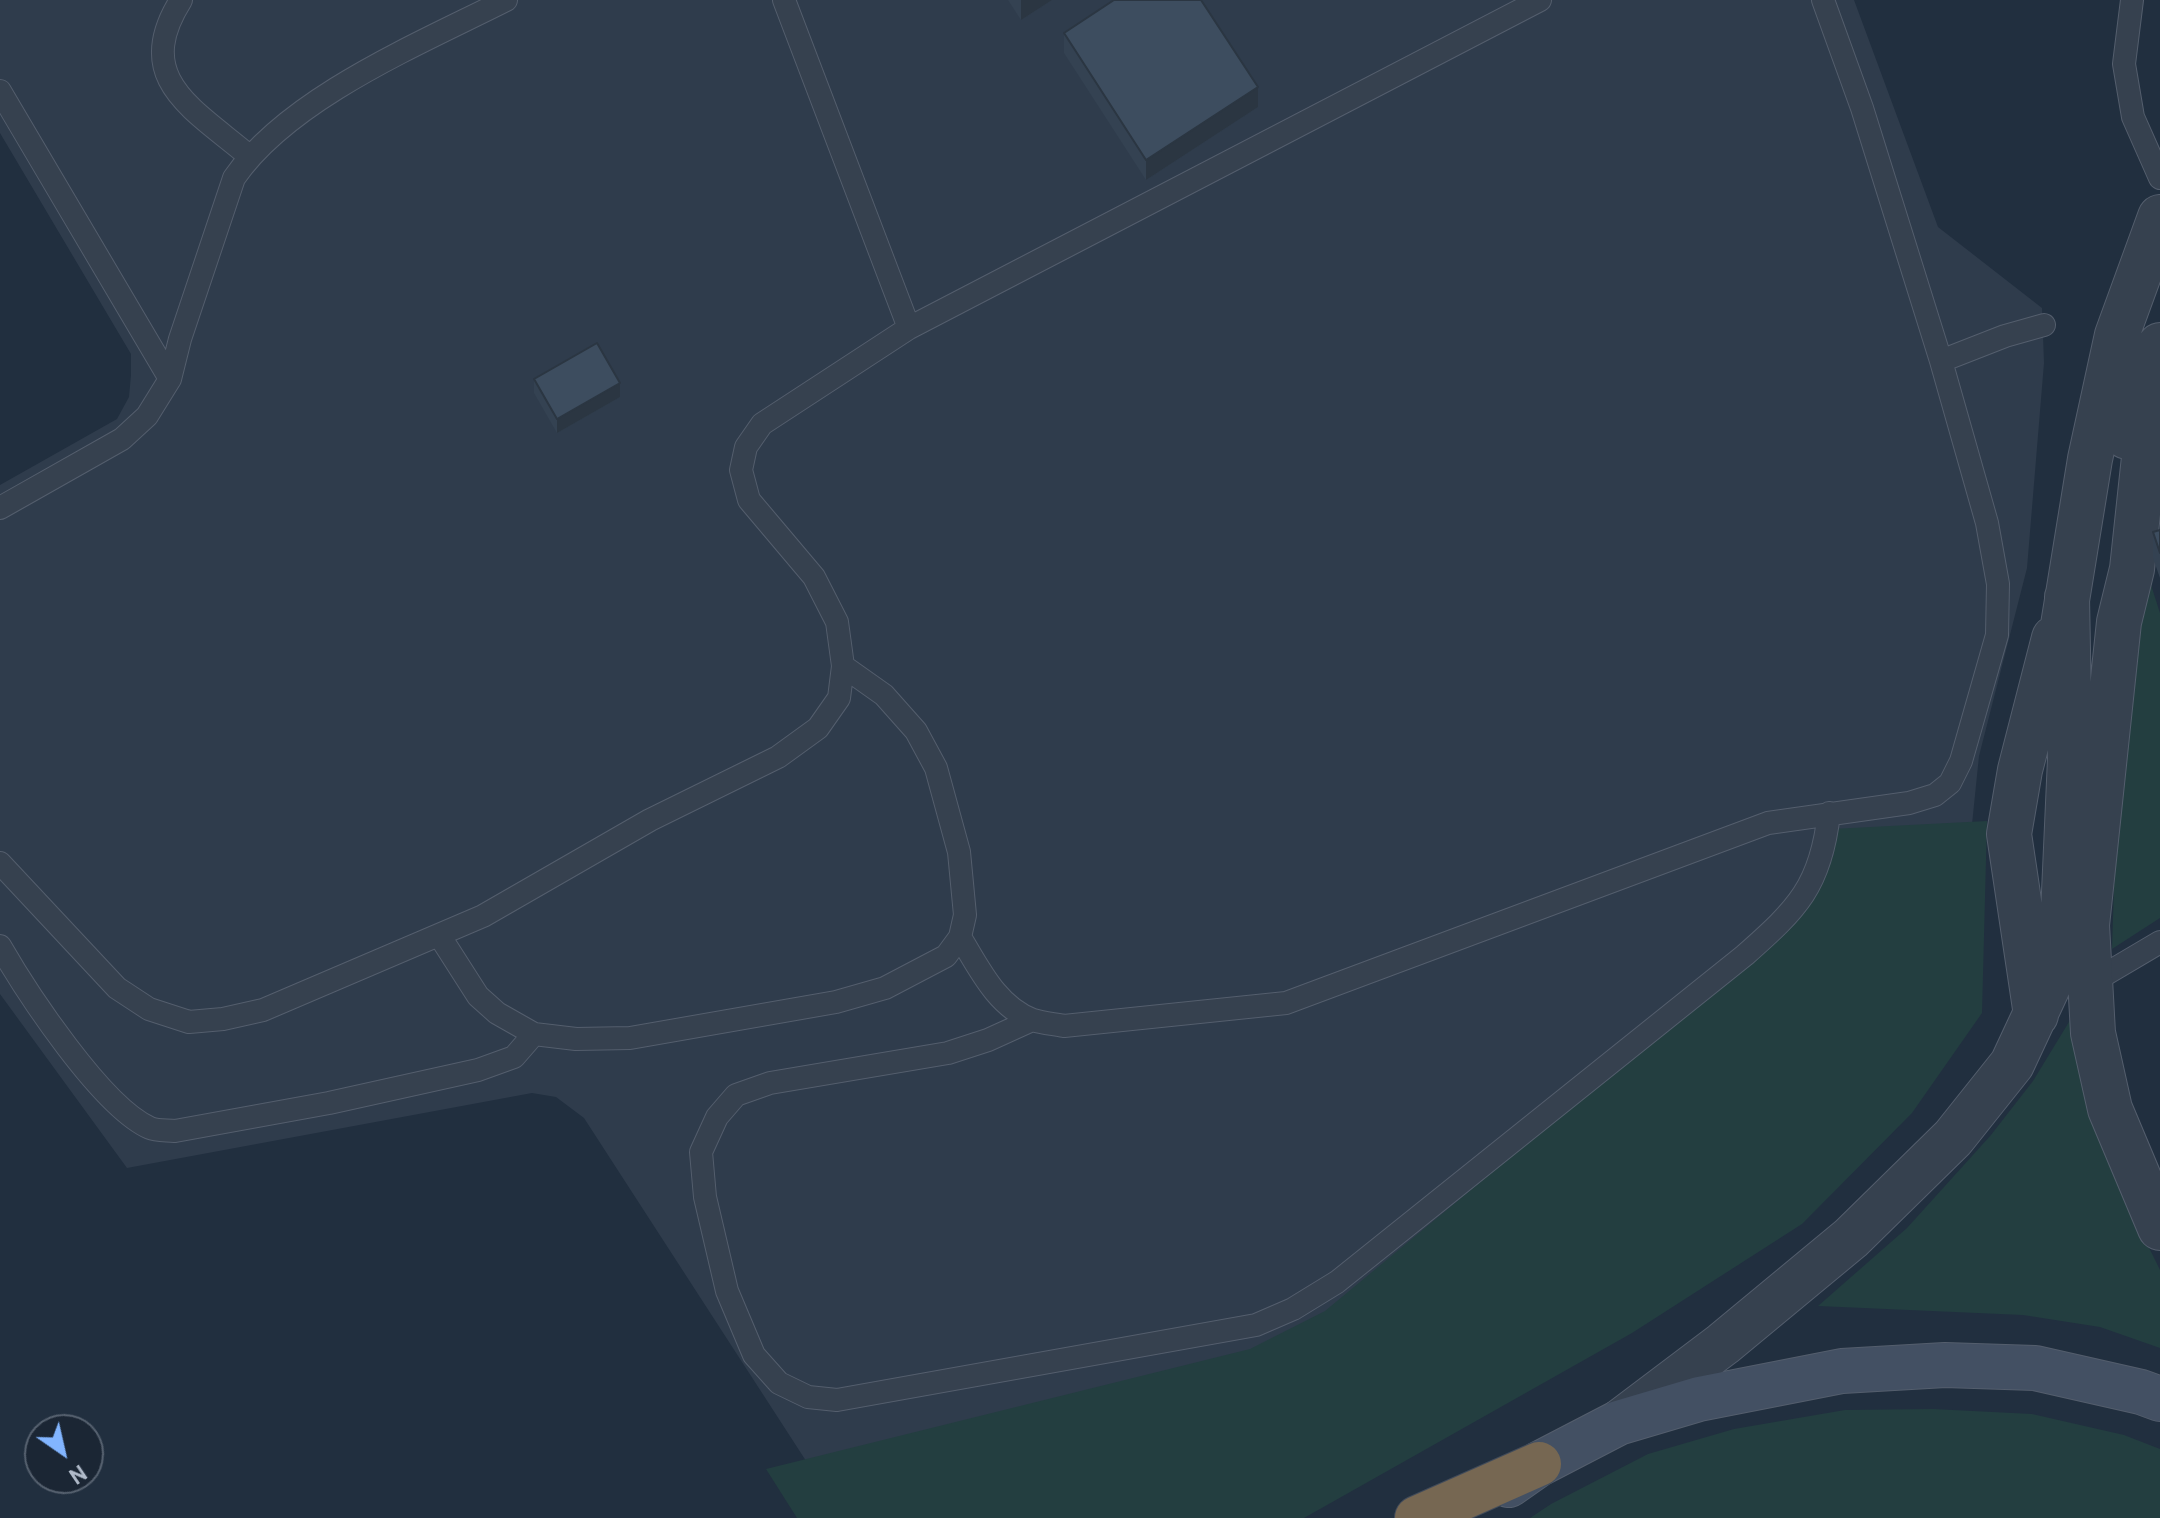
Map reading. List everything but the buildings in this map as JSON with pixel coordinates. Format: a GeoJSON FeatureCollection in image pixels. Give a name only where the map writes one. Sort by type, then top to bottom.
{"type":"FeatureCollection","features":[{"type":"Feature","properties":{"kind":"highway"},"geometry":{"type":"LineString","coordinates":[[1417,1518],[1539,1464]]}},
{"type":"Feature","properties":{"kind":"main road"},"geometry":{"type":"LineString","coordinates":[[1461,1518],[1539,1464],[1618,1423],[1699,1399],[1842,1371],[1945,1365],[2035,1368],[2160,1399]]}},
{"type":"Feature","properties":{"kind":"street"},"geometry":{"type":"LineString","coordinates":[[1618,1423],[1723,1344],[1851,1238],[1905,1188],[1953,1138],[2012,1064],[2036,1015],[2009,834],[2020,770],[2041,682],[2067,597],[2090,459],[2117,335],[2160,217]]}},
{"type":"Feature","properties":{"kind":"street"},"geometry":{"type":"LineString","coordinates":[[2119,622],[2113,563],[2125,445],[2136,397],[2152,353],[2160,345]]}},
{"type":"Feature","properties":{"kind":"street"},"geometry":{"type":"LineString","coordinates":[[2160,404],[2145,448],[2132,569],[2119,622],[2087,925],[2093,1033],[2110,1109],[2160,1228]]}},
{"type":"Feature","properties":{"kind":"lane"},"geometry":{"type":"LineString","coordinates":[[181,0],[161,43],[164,68],[178,96],[249,156]]}},
{"type":"Feature","properties":{"kind":"lane"},"geometry":{"type":"LineString","coordinates":[[0,508],[122,439],[147,416],[170,379],[180,339],[234,178],[249,156],[275,132],[354,78],[506,0]]}},
{"type":"Feature","properties":{"kind":"lane"},"geometry":{"type":"LineString","coordinates":[[784,0],[909,328]]}},
{"type":"Feature","properties":{"kind":"lane"},"geometry":{"type":"LineString","coordinates":[[0,863],[117,988],[149,1009],[189,1022],[223,1019],[263,1010],[483,916],[650,820],[778,757],[818,728],[839,698],[843,666],[837,622],[814,577],[749,500],[741,470],[746,447],[762,424],[909,328],[1540,0]]}},
{"type":"Feature","properties":{"kind":"lane"},"geometry":{"type":"LineString","coordinates":[[960,937],[1006,1005],[1032,1020],[1064,1026],[1286,1003],[1768,823],[1909,803],[1935,795],[1950,783],[1961,761],[1997,635],[1998,584],[1987,523],[1941,361],[1862,108],[1823,0]]}},
{"type":"Feature","properties":{"kind":"lane"},"geometry":{"type":"LineString","coordinates":[[2132,0],[2124,64],[2133,117],[2160,178]]}},
{"type":"Feature","properties":{"kind":"lane"},"geometry":{"type":"LineString","coordinates":[[0,91],[170,379]]}},
{"type":"Feature","properties":{"kind":"lane"},"geometry":{"type":"LineString","coordinates":[[1941,361],[2005,336],[2044,325]]}},
{"type":"Feature","properties":{"kind":"lane"},"geometry":{"type":"LineString","coordinates":[[439,935],[478,996],[497,1013],[534,1034],[576,1039],[630,1038],[836,1002],[885,988],[946,956],[960,937],[965,915],[959,852],[936,768],[916,731],[884,695],[843,666]]}},
{"type":"Feature","properties":{"kind":"lane"},"geometry":{"type":"LineString","coordinates":[[1032,1020],[988,1040],[948,1053],[770,1083],[736,1095],[717,1117],[701,1152],[705,1197],[727,1291],[754,1355],[779,1383],[808,1397],[837,1400],[1242,1328],[1293,1309],[1337,1282],[1791,915],[1815,874],[1826,842],[1829,813]]}},
{"type":"Feature","properties":{"kind":"lane"},"geometry":{"type":"LineString","coordinates":[[2089,984],[2160,942]]}},
{"type":"Feature","properties":{"kind":"lane"},"geometry":{"type":"LineString","coordinates":[[0,946],[16,974],[101,1090],[129,1115],[152,1129],[175,1131],[298,1109],[478,1070],[514,1057],[534,1034]]}},
{"type":"Feature","properties":{"kind":"shaded area"},"geometry":{"type":"Polygon","coordinates":[[[0,0],[1854,0],[1938,227],[2042,308],[2044,363],[2027,568],[1979,756],[1954,1000],[1262,1451],[843,1518],[584,1118],[556,1097],[532,1093],[127,1168],[0,994],[0,485],[117,419],[129,397],[131,354],[0,133],[0,0]]]}},
{"type":"Feature","properties":{"kind":"green space"},"geometry":{"type":"Polygon","coordinates":[[[2143,560],[2160,613],[2160,918],[2112,949],[2115,854],[2143,560]]]}},
{"type":"Feature","properties":{"kind":"green space"},"geometry":{"type":"Polygon","coordinates":[[[1987,821],[1982,1013],[1912,1113],[1802,1224],[1632,1333],[1304,1518],[797,1518],[766,1469],[1250,1349],[1325,1311],[1766,945],[1834,855],[1832,829],[1987,821]]]}},
{"type":"Feature","properties":{"kind":"green space"},"geometry":{"type":"Polygon","coordinates":[[[2072,1017],[2123,1195],[2160,1270],[2160,1348],[2100,1327],[2023,1315],[1818,1306],[1907,1228],[1991,1135],[2033,1081],[2072,1017]]]}},
{"type":"Feature","properties":{"kind":"green space"},"geometry":{"type":"Polygon","coordinates":[[[1933,1409],[2032,1414],[2124,1435],[2160,1449],[2160,1518],[1530,1518],[1648,1454],[1734,1429],[1845,1410],[1933,1409]]]}}]}
